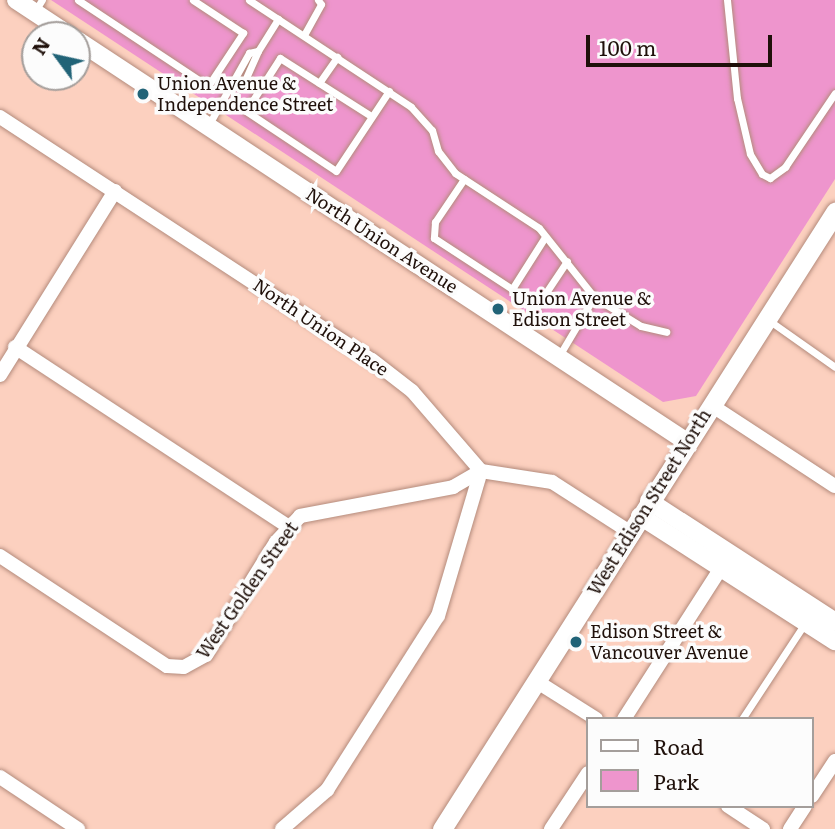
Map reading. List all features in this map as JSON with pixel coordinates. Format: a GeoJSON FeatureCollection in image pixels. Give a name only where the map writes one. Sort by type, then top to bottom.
{"type":"FeatureCollection","features":[{"type":"Feature","properties":{"kind":"main road","name":"West Edison Street North"},"geometry":{"type":"LineString","coordinates":[[443,829],[766,319],[828,238],[835,212]]}},
{"type":"Feature","properties":{"kind":"street"},"geometry":{"type":"LineString","coordinates":[[16,0],[38,6],[54,21]]}},
{"type":"Feature","properties":{"kind":"street","name":"North Union Avenue"},"geometry":{"type":"LineString","coordinates":[[91,49],[687,442]]}},
{"type":"Feature","properties":{"kind":"street","name":"North Union Place"},"geometry":{"type":"LineString","coordinates":[[0,117],[394,376],[481,471]]}},
{"type":"Feature","properties":{"kind":"street"},"geometry":{"type":"LineString","coordinates":[[0,374],[116,191]]}},
{"type":"Feature","properties":{"kind":"street"},"geometry":{"type":"LineString","coordinates":[[15,347],[288,526]]}},
{"type":"Feature","properties":{"kind":"street"},"geometry":{"type":"LineString","coordinates":[[711,405],[835,486]]}},
{"type":"Feature","properties":{"kind":"street"},"geometry":{"type":"LineString","coordinates":[[282,829],[327,790],[438,616],[481,471],[552,482],[730,553],[835,622]]}},
{"type":"Feature","properties":{"kind":"street","name":"West Golden Street"},"geometry":{"type":"LineString","coordinates":[[0,556],[174,668],[193,665],[206,655],[288,526],[310,511],[453,487],[481,471]]}},
{"type":"Feature","properties":{"kind":"street"},"geometry":{"type":"LineString","coordinates":[[640,516],[835,641]]}},
{"type":"Feature","properties":{"kind":"street"},"geometry":{"type":"LineString","coordinates":[[625,717],[730,553]]}},
{"type":"Feature","properties":{"kind":"street"},"geometry":{"type":"LineString","coordinates":[[536,681],[593,717]]}},
{"type":"Feature","properties":{"kind":"street"},"geometry":{"type":"LineString","coordinates":[[814,793],[835,761]]}},
{"type":"Feature","properties":{"kind":"street"},"geometry":{"type":"LineString","coordinates":[[551,829],[586,776]]}},
{"type":"Feature","properties":{"kind":"street"},"geometry":{"type":"LineString","coordinates":[[0,777],[78,829]]}},
{"type":"Feature","properties":{"kind":"street"},"geometry":{"type":"LineString","coordinates":[[731,808],[763,829]]}},
{"type":"Feature","properties":{"kind":"street"},"geometry":{"type":"LineString","coordinates":[[790,829],[804,808]]}},
{"type":"Feature","properties":{"kind":"lane"},"geometry":{"type":"LineString","coordinates":[[78,0],[208,86],[243,33],[193,0]]}},
{"type":"Feature","properties":{"kind":"lane"},"geometry":{"type":"LineString","coordinates":[[304,36],[321,4],[318,0]]}},
{"type":"Feature","properties":{"kind":"lane"},"geometry":{"type":"LineString","coordinates":[[727,0],[737,98],[750,153],[762,174],[770,178],[785,167],[835,93]]}},
{"type":"Feature","properties":{"kind":"lane"},"geometry":{"type":"LineString","coordinates":[[254,1],[389,91],[422,117],[438,151],[464,180],[545,237],[567,261],[594,298],[641,326],[666,332]]}},
{"type":"Feature","properties":{"kind":"lane"},"geometry":{"type":"LineString","coordinates":[[208,126],[235,86],[243,84],[259,61],[258,51],[278,19]]}},
{"type":"Feature","properties":{"kind":"lane"},"geometry":{"type":"LineString","coordinates":[[319,83],[337,57]]}},
{"type":"Feature","properties":{"kind":"lane"},"geometry":{"type":"LineString","coordinates":[[371,116],[280,58],[246,111],[336,171],[389,91]]}},
{"type":"Feature","properties":{"kind":"lane"},"geometry":{"type":"LineString","coordinates":[[464,180],[435,222],[434,238],[537,306],[567,261]]}},
{"type":"Feature","properties":{"kind":"lane"},"geometry":{"type":"LineString","coordinates":[[512,289],[545,237]]}},
{"type":"Feature","properties":{"kind":"lane"},"geometry":{"type":"LineString","coordinates":[[558,356],[594,298]]}},
{"type":"Feature","properties":{"kind":"lane"},"geometry":{"type":"LineString","coordinates":[[766,319],[835,367]]}},
{"type":"Feature","properties":{"kind":"lane"},"geometry":{"type":"LineString","coordinates":[[743,717],[806,623]]}},
{"type":"Feature","properties":{"kind":"green space"},"geometry":{"type":"Polygon","coordinates":[[[51,0],[835,0],[835,179],[696,396],[663,402],[91,26],[91,21],[83,21],[51,0]]]}},
{"type":"Feature","properties":{"kind":"place","name":"Union Avenue & Independence Street"},"geometry":{"type":"Point","coordinates":[143,94]}},
{"type":"Feature","properties":{"kind":"place","name":"Union Avenue & Edison Street"},"geometry":{"type":"Point","coordinates":[498,309]}},
{"type":"Feature","properties":{"kind":"place","name":"Edison Street & Vancouver Avenue"},"geometry":{"type":"Point","coordinates":[576,642]}}]}
